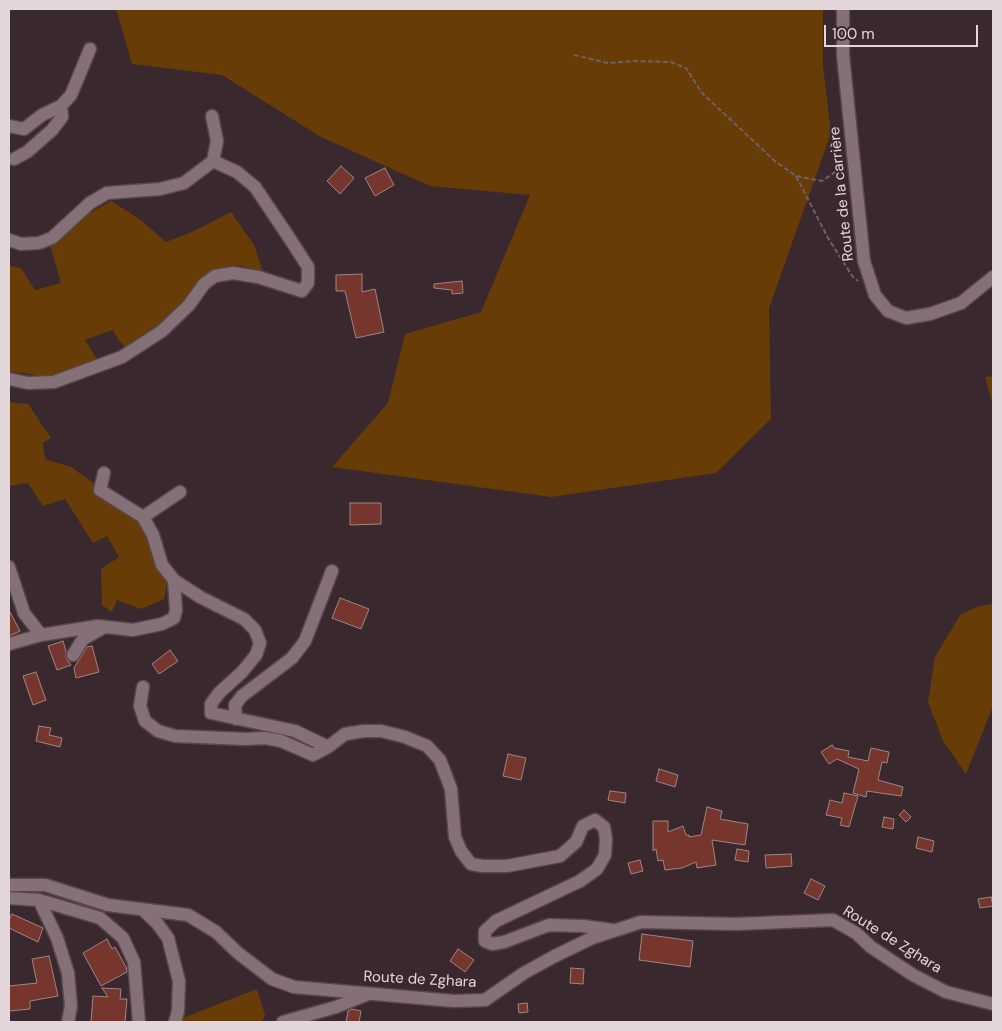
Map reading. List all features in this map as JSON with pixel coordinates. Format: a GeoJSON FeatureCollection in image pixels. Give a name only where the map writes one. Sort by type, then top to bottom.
{"type":"FeatureCollection","features":[{"type":"Feature","properties":{"kind":"street","name":"Route de la carrière"},"geometry":{"type":"LineString","coordinates":[[843,9],[843,55],[864,260],[875,295],[888,311],[906,318],[930,314],[961,303],[993,276]]}},
{"type":"Feature","properties":{"kind":"street"},"geometry":{"type":"LineString","coordinates":[[9,134],[24,129],[42,115],[61,106],[71,95],[90,49]]}},
{"type":"Feature","properties":{"kind":"street"},"geometry":{"type":"LineString","coordinates":[[14,159],[27,152],[52,130],[62,117],[61,106]]}},
{"type":"Feature","properties":{"kind":"street"},"geometry":{"type":"LineString","coordinates":[[9,240],[21,244],[46,241],[52,238],[90,204],[107,193],[160,189],[184,183],[214,162],[217,141],[212,116]]}},
{"type":"Feature","properties":{"kind":"street"},"geometry":{"type":"LineString","coordinates":[[9,126],[24,129]]}},
{"type":"Feature","properties":{"kind":"street"},"geometry":{"type":"LineString","coordinates":[[9,379],[28,383],[54,382],[122,356],[162,332],[188,305],[204,284],[215,276],[234,273],[258,277],[302,291],[308,283],[308,267],[288,236],[255,188],[237,172],[214,162]]}},
{"type":"Feature","properties":{"kind":"street"},"geometry":{"type":"LineString","coordinates":[[104,473],[100,490],[143,517],[153,535],[162,565],[174,580],[200,597],[244,619],[255,630],[260,643],[256,656],[219,693],[211,704],[211,713],[270,724],[295,731],[328,747]]}},
{"type":"Feature","properties":{"kind":"street"},"geometry":{"type":"LineString","coordinates":[[143,517],[180,492]]}},
{"type":"Feature","properties":{"kind":"street"},"geometry":{"type":"LineString","coordinates":[[9,567],[24,613],[41,635]]}},
{"type":"Feature","properties":{"kind":"street"},"geometry":{"type":"LineString","coordinates":[[236,719],[235,705],[242,696],[292,658],[305,641],[332,571]]}},
{"type":"Feature","properties":{"kind":"street"},"geometry":{"type":"LineString","coordinates":[[9,644],[41,635],[98,626],[133,630],[162,624],[174,618],[176,610],[174,580]]}},
{"type":"Feature","properties":{"kind":"street"},"geometry":{"type":"LineString","coordinates":[[72,655],[83,640],[104,627]]}},
{"type":"Feature","properties":{"kind":"street"},"geometry":{"type":"LineString","coordinates":[[142,688],[140,706],[145,721],[158,731],[175,736],[265,738],[281,741],[313,755],[328,747],[345,734],[364,730],[380,731],[405,737],[427,746],[440,760],[443,767],[451,789],[455,837],[471,864],[507,866],[560,856],[576,842],[583,826],[595,820],[604,827],[606,839],[605,855],[598,869],[580,880],[496,921],[486,931],[485,941],[492,944],[504,942],[549,925],[583,926],[615,930]]}},
{"type":"Feature","properties":{"kind":"street","name":"Route de Zghara"},"geometry":{"type":"LineString","coordinates":[[9,885],[45,885],[108,905],[188,915],[216,932],[238,953],[272,979],[294,987],[454,1001],[485,1000],[524,973],[553,957],[592,938],[641,922],[736,924],[833,920],[856,933],[871,947],[913,975],[946,992],[993,1004]]}},
{"type":"Feature","properties":{"kind":"street"},"geometry":{"type":"LineString","coordinates":[[9,898],[39,900],[100,918],[123,938],[134,962],[139,1022]]}},
{"type":"Feature","properties":{"kind":"street"},"geometry":{"type":"LineString","coordinates":[[39,900],[57,938],[68,973],[71,1006],[68,1022]]}},
{"type":"Feature","properties":{"kind":"street"},"geometry":{"type":"LineString","coordinates":[[142,909],[157,923],[168,938],[179,981],[176,1022]]}},
{"type":"Feature","properties":{"kind":"street"},"geometry":{"type":"LineString","coordinates":[[283,1022],[336,1007],[369,993]]}},
{"type":"Feature","properties":{"kind":"path"},"geometry":{"type":"LineString","coordinates":[[574,55],[608,63],[635,61],[671,62],[686,68],[702,93],[776,162],[796,176],[822,181],[854,159]]}},
{"type":"Feature","properties":{"kind":"path"},"geometry":{"type":"LineString","coordinates":[[796,176],[828,238],[853,277],[860,283]]}},
{"type":"Feature","properties":{"kind":"shaded area"},"geometry":{"type":"Polygon","coordinates":[[[116,9],[823,9],[823,65],[831,133],[769,308],[771,419],[716,473],[551,497],[332,467],[388,403],[405,334],[481,312],[530,195],[430,186],[321,137],[222,75],[132,64],[116,9]]]}},
{"type":"Feature","properties":{"kind":"shaded area"},"geometry":{"type":"Polygon","coordinates":[[[111,201],[141,220],[166,242],[192,232],[231,212],[254,245],[263,272],[238,265],[208,274],[170,316],[125,348],[112,330],[85,340],[97,359],[81,368],[49,377],[9,371],[9,262],[10,266],[21,268],[35,290],[61,283],[50,246],[81,218],[111,201]]]}},
{"type":"Feature","properties":{"kind":"shaded area"},"geometry":{"type":"Polygon","coordinates":[[[993,376],[993,407],[985,377],[993,376]]]}},
{"type":"Feature","properties":{"kind":"shaded area"},"geometry":{"type":"Polygon","coordinates":[[[9,402],[28,404],[51,438],[43,443],[45,459],[71,467],[107,493],[149,517],[169,573],[164,599],[141,609],[117,600],[112,612],[102,605],[101,569],[119,557],[107,536],[93,543],[65,499],[43,506],[28,483],[9,486],[9,402]]]}},
{"type":"Feature","properties":{"kind":"shaded area"},"geometry":{"type":"Polygon","coordinates":[[[993,604],[993,706],[966,774],[943,741],[928,702],[935,657],[960,615],[979,606],[993,604]]]}},
{"type":"Feature","properties":{"kind":"shaded area"},"geometry":{"type":"Polygon","coordinates":[[[257,989],[265,1015],[262,1022],[180,1022],[180,1019],[257,989]]]}},
{"type":"Feature","properties":{"kind":"building"},"geometry":{"type":"Polygon","coordinates":[[[341,166],[354,178],[340,194],[327,181],[341,166]]]}},
{"type":"Feature","properties":{"kind":"building"},"geometry":{"type":"Polygon","coordinates":[[[385,168],[394,185],[375,196],[365,178],[385,168]]]}},
{"type":"Feature","properties":{"kind":"building"},"geometry":{"type":"Polygon","coordinates":[[[362,274],[362,292],[375,289],[384,332],[356,338],[345,291],[336,291],[336,275],[362,274]]]}},
{"type":"Feature","properties":{"kind":"building"},"geometry":{"type":"Polygon","coordinates":[[[462,281],[463,293],[452,294],[452,290],[434,288],[434,284],[462,281]]]}},
{"type":"Feature","properties":{"kind":"building"},"geometry":{"type":"Polygon","coordinates":[[[350,503],[381,503],[381,524],[350,525],[350,503]]]}},
{"type":"Feature","properties":{"kind":"building"},"geometry":{"type":"Polygon","coordinates":[[[340,598],[369,609],[361,629],[332,618],[340,598]]]}},
{"type":"Feature","properties":{"kind":"building"},"geometry":{"type":"Polygon","coordinates":[[[9,610],[20,631],[9,636],[9,610]]]}},
{"type":"Feature","properties":{"kind":"building"},"geometry":{"type":"Polygon","coordinates":[[[63,641],[66,658],[71,665],[57,670],[48,646],[63,641]]]}},
{"type":"Feature","properties":{"kind":"building"},"geometry":{"type":"Polygon","coordinates":[[[92,646],[99,672],[76,678],[74,668],[87,647],[92,646]]]}},
{"type":"Feature","properties":{"kind":"building"},"geometry":{"type":"Polygon","coordinates":[[[170,650],[178,661],[159,674],[152,664],[170,650]]]}},
{"type":"Feature","properties":{"kind":"building"},"geometry":{"type":"Polygon","coordinates":[[[36,672],[46,700],[33,705],[23,676],[36,672]]]}},
{"type":"Feature","properties":{"kind":"building"},"geometry":{"type":"Polygon","coordinates":[[[39,726],[51,728],[49,735],[62,738],[60,747],[36,741],[39,726]]]}},
{"type":"Feature","properties":{"kind":"building"},"geometry":{"type":"Polygon","coordinates":[[[832,745],[834,748],[849,751],[848,757],[868,761],[871,748],[889,752],[887,763],[882,762],[878,780],[903,787],[901,796],[867,791],[866,797],[853,793],[859,769],[837,759],[829,764],[821,752],[832,745]]]}},
{"type":"Feature","properties":{"kind":"building"},"geometry":{"type":"Polygon","coordinates":[[[508,754],[526,758],[521,780],[503,776],[508,754]]]}},
{"type":"Feature","properties":{"kind":"building"},"geometry":{"type":"Polygon","coordinates":[[[659,769],[678,775],[675,787],[656,781],[659,769]]]}},
{"type":"Feature","properties":{"kind":"building"},"geometry":{"type":"Polygon","coordinates":[[[610,791],[626,793],[625,803],[608,800],[610,791]]]}},
{"type":"Feature","properties":{"kind":"building"},"geometry":{"type":"Polygon","coordinates":[[[844,793],[858,796],[849,827],[840,825],[842,818],[826,815],[830,800],[842,803],[844,793]]]}},
{"type":"Feature","properties":{"kind":"building"},"geometry":{"type":"Polygon","coordinates":[[[707,807],[722,811],[720,819],[748,824],[745,845],[712,840],[716,865],[697,868],[696,862],[682,868],[665,870],[663,860],[658,861],[656,849],[653,851],[653,821],[668,821],[668,832],[683,826],[686,835],[689,835],[689,837],[701,835],[707,807]]]}},
{"type":"Feature","properties":{"kind":"building"},"geometry":{"type":"Polygon","coordinates":[[[904,810],[911,817],[906,822],[899,815],[904,810]]]}},
{"type":"Feature","properties":{"kind":"building"},"geometry":{"type":"Polygon","coordinates":[[[884,817],[894,819],[893,829],[882,827],[884,817]]]}},
{"type":"Feature","properties":{"kind":"building"},"geometry":{"type":"Polygon","coordinates":[[[918,837],[934,841],[932,852],[916,848],[918,837]]]}},
{"type":"Feature","properties":{"kind":"building"},"geometry":{"type":"Polygon","coordinates":[[[737,849],[749,851],[748,862],[735,860],[737,849]]]}},
{"type":"Feature","properties":{"kind":"building"},"geometry":{"type":"Polygon","coordinates":[[[791,854],[792,866],[766,868],[765,855],[791,854]]]}},
{"type":"Feature","properties":{"kind":"building"},"geometry":{"type":"Polygon","coordinates":[[[640,860],[643,871],[631,874],[628,863],[640,860]]]}},
{"type":"Feature","properties":{"kind":"building"},"geometry":{"type":"Polygon","coordinates":[[[811,879],[825,886],[818,900],[804,893],[811,879]]]}},
{"type":"Feature","properties":{"kind":"building"},"geometry":{"type":"Polygon","coordinates":[[[991,897],[993,906],[980,908],[978,899],[991,897]]]}},
{"type":"Feature","properties":{"kind":"building"},"geometry":{"type":"Polygon","coordinates":[[[12,914],[43,928],[38,942],[9,928],[9,920],[12,914]]]}},
{"type":"Feature","properties":{"kind":"building"},"geometry":{"type":"Polygon","coordinates":[[[642,934],[693,941],[690,967],[639,960],[642,934]]]}},
{"type":"Feature","properties":{"kind":"building"},"geometry":{"type":"Polygon","coordinates":[[[107,939],[112,949],[115,947],[127,972],[101,986],[83,953],[107,939]]]}},
{"type":"Feature","properties":{"kind":"building"},"geometry":{"type":"Polygon","coordinates":[[[458,949],[474,960],[465,972],[450,961],[458,949]]]}},
{"type":"Feature","properties":{"kind":"building"},"geometry":{"type":"Polygon","coordinates":[[[49,956],[58,996],[30,1001],[30,1009],[9,1011],[9,986],[37,983],[32,959],[49,956]]]}},
{"type":"Feature","properties":{"kind":"building"},"geometry":{"type":"Polygon","coordinates":[[[571,968],[584,969],[583,984],[570,983],[571,968]]]}},
{"type":"Feature","properties":{"kind":"building"},"geometry":{"type":"Polygon","coordinates":[[[102,988],[121,989],[120,999],[127,999],[125,1022],[91,1022],[93,996],[108,997],[102,988]]]}},
{"type":"Feature","properties":{"kind":"building"},"geometry":{"type":"Polygon","coordinates":[[[527,1003],[528,1012],[519,1013],[518,1004],[527,1003]]]}},
{"type":"Feature","properties":{"kind":"building"},"geometry":{"type":"Polygon","coordinates":[[[352,1009],[361,1011],[359,1022],[346,1022],[348,1011],[352,1009]]]}}]}
